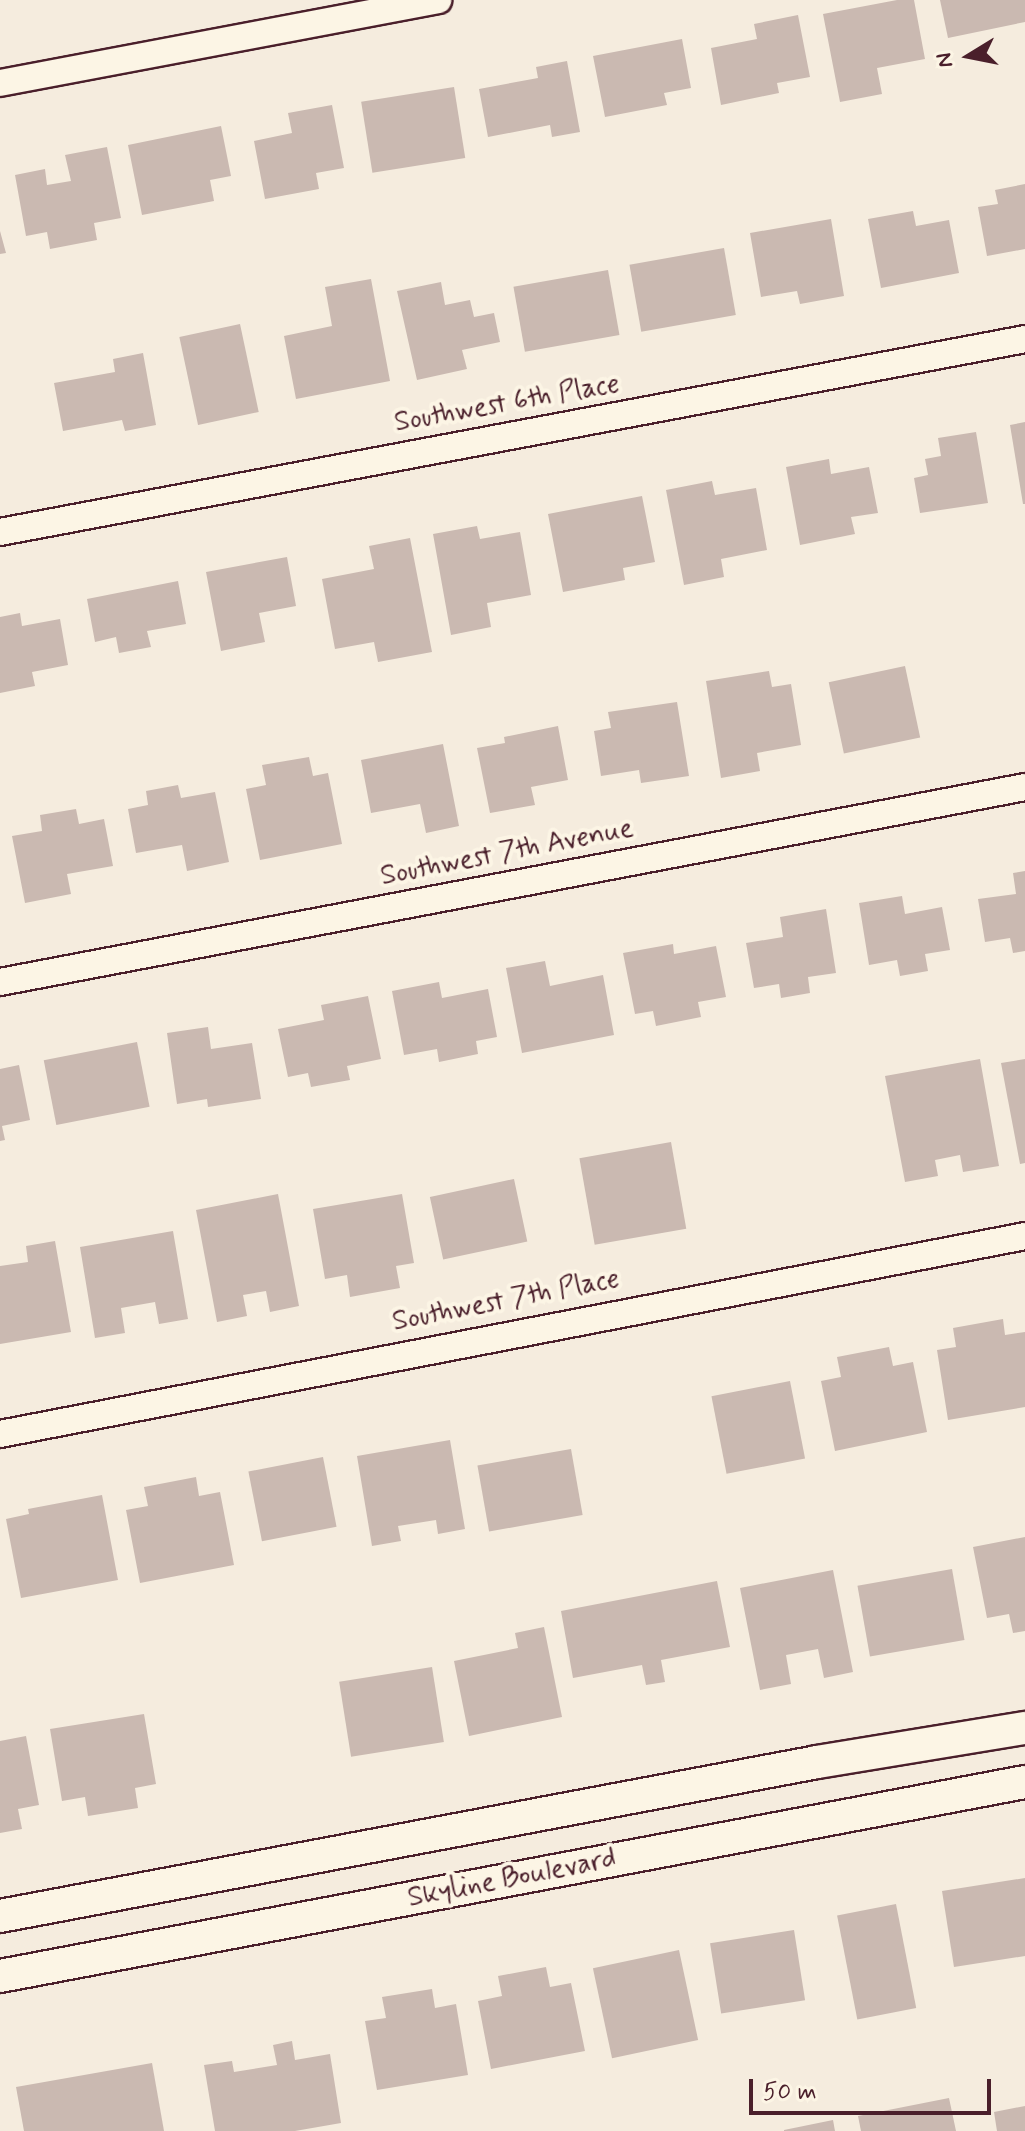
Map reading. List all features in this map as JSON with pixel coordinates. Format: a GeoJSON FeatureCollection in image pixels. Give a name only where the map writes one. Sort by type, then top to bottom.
{"type":"FeatureCollection","features":[{"type":"Feature","properties":{"kind":"street"},"geometry":{"type":"LineString","coordinates":[[0,83],[438,0]]}},
{"type":"Feature","properties":{"kind":"street","name":"Southwest 6th Place"},"geometry":{"type":"LineString","coordinates":[[0,532],[1025,339]]}},
{"type":"Feature","properties":{"kind":"street","name":"Southwest 7th Avenue"},"geometry":{"type":"LineString","coordinates":[[0,982],[1025,787]]}},
{"type":"Feature","properties":{"kind":"street","name":"Southwest 7th Place"},"geometry":{"type":"LineString","coordinates":[[0,1434],[1025,1236]]}},
{"type":"Feature","properties":{"kind":"street","name":"Skyline Boulevard"},"geometry":{"type":"LineString","coordinates":[[0,1916],[817,1762],[1025,1728]]}},
{"type":"Feature","properties":{"kind":"street","name":"Skyline Boulevard"},"geometry":{"type":"LineString","coordinates":[[0,1976],[1025,1782]]}},
{"type":"Feature","properties":{"kind":"building"},"geometry":{"type":"Polygon","coordinates":[[[897,0],[914,0],[925,59],[877,68],[882,94],[840,102],[823,14],[897,0]]]}},
{"type":"Feature","properties":{"kind":"building"},"geometry":{"type":"Polygon","coordinates":[[[940,0],[1025,0],[1025,22],[948,38],[940,0]]]}},
{"type":"Feature","properties":{"kind":"building"},"geometry":{"type":"Polygon","coordinates":[[[798,15],[810,77],[777,83],[779,93],[721,105],[711,48],[757,39],[754,24],[798,15]]]}},
{"type":"Feature","properties":{"kind":"building"},"geometry":{"type":"Polygon","coordinates":[[[682,39],[691,88],[664,93],[667,105],[605,117],[593,56],[682,39]]]}},
{"type":"Feature","properties":{"kind":"building"},"geometry":{"type":"Polygon","coordinates":[[[567,61],[580,132],[552,137],[550,125],[488,137],[479,89],[538,78],[536,67],[567,61]]]}},
{"type":"Feature","properties":{"kind":"building"},"geometry":{"type":"Polygon","coordinates":[[[454,87],[465,158],[372,173],[361,102],[454,87]]]}},
{"type":"Feature","properties":{"kind":"building"},"geometry":{"type":"Polygon","coordinates":[[[332,105],[344,168],[316,173],[319,189],[265,199],[254,141],[292,133],[288,113],[332,105]]]}},
{"type":"Feature","properties":{"kind":"building"},"geometry":{"type":"Polygon","coordinates":[[[221,126],[231,176],[210,180],[214,201],[142,215],[128,145],[221,126]]]}},
{"type":"Feature","properties":{"kind":"building"},"geometry":{"type":"Polygon","coordinates":[[[107,147],[121,218],[94,223],[97,240],[50,249],[47,232],[26,236],[15,175],[45,169],[47,185],[71,181],[65,155],[107,147]]]}},
{"type":"Feature","properties":{"kind":"building"},"geometry":{"type":"Polygon","coordinates":[[[1025,184],[1025,249],[987,256],[978,207],[998,204],[995,190],[1025,184]]]}},
{"type":"Feature","properties":{"kind":"building"},"geometry":{"type":"Polygon","coordinates":[[[913,211],[916,226],[949,220],[959,273],[881,288],[868,219],[913,211]]]}},
{"type":"Feature","properties":{"kind":"building"},"geometry":{"type":"Polygon","coordinates":[[[831,219],[844,296],[800,304],[797,291],[761,297],[750,233],[831,219]]]}},
{"type":"Feature","properties":{"kind":"building"},"geometry":{"type":"Polygon","coordinates":[[[0,231],[6,253],[0,254],[0,231]]]}},
{"type":"Feature","properties":{"kind":"building"},"geometry":{"type":"Polygon","coordinates":[[[724,248],[736,315],[641,332],[629,265],[724,248]]]}},
{"type":"Feature","properties":{"kind":"building"},"geometry":{"type":"Polygon","coordinates":[[[608,270],[619,335],[525,352],[513,287],[608,270]]]}},
{"type":"Feature","properties":{"kind":"building"},"geometry":{"type":"Polygon","coordinates":[[[371,279],[390,381],[296,399],[284,336],[332,326],[325,287],[371,279]]]}},
{"type":"Feature","properties":{"kind":"building"},"geometry":{"type":"Polygon","coordinates":[[[441,282],[445,305],[470,300],[474,317],[494,313],[500,342],[462,350],[467,369],[417,380],[397,291],[441,282]]]}},
{"type":"Feature","properties":{"kind":"building"},"geometry":{"type":"Polygon","coordinates":[[[240,324],[259,412],[198,425],[179,337],[240,324]]]}},
{"type":"Feature","properties":{"kind":"building"},"geometry":{"type":"Polygon","coordinates":[[[143,353],[156,425],[125,431],[122,420],[63,431],[54,383],[115,372],[113,359],[143,353]]]}},
{"type":"Feature","properties":{"kind":"building"},"geometry":{"type":"Polygon","coordinates":[[[1025,422],[1025,504],[1023,504],[1010,425],[1025,422]]]}},
{"type":"Feature","properties":{"kind":"building"},"geometry":{"type":"Polygon","coordinates":[[[976,432],[988,503],[920,513],[914,478],[928,475],[925,459],[941,456],[938,438],[976,432]]]}},
{"type":"Feature","properties":{"kind":"building"},"geometry":{"type":"Polygon","coordinates":[[[829,459],[831,474],[869,467],[878,513],[851,517],[855,534],[800,545],[786,467],[829,459]]]}},
{"type":"Feature","properties":{"kind":"building"},"geometry":{"type":"Polygon","coordinates":[[[712,481],[715,495],[756,488],[767,550],[721,559],[724,577],[684,585],[666,490],[712,481]]]}},
{"type":"Feature","properties":{"kind":"building"},"geometry":{"type":"Polygon","coordinates":[[[642,496],[655,562],[623,568],[625,580],[563,592],[548,514],[642,496]]]}},
{"type":"Feature","properties":{"kind":"building"},"geometry":{"type":"Polygon","coordinates":[[[477,526],[480,539],[520,532],[531,595],[487,603],[491,627],[451,635],[433,534],[477,526]]]}},
{"type":"Feature","properties":{"kind":"building"},"geometry":{"type":"Polygon","coordinates":[[[410,538],[432,652],[378,662],[374,642],[335,649],[322,579],[374,569],[369,546],[410,538]]]}},
{"type":"Feature","properties":{"kind":"building"},"geometry":{"type":"Polygon","coordinates":[[[287,557],[296,606],[259,613],[265,642],[221,651],[206,572],[287,557]]]}},
{"type":"Feature","properties":{"kind":"building"},"geometry":{"type":"Polygon","coordinates":[[[178,581],[186,624],[147,631],[151,647],[119,653],[116,637],[95,642],[87,599],[178,581]]]}},
{"type":"Feature","properties":{"kind":"building"},"geometry":{"type":"Polygon","coordinates":[[[20,613],[22,626],[60,619],[68,665],[32,672],[35,686],[0,693],[0,617],[20,613]]]}},
{"type":"Feature","properties":{"kind":"building"},"geometry":{"type":"Polygon","coordinates":[[[905,666],[920,737],[844,754],[829,682],[905,666]]]}},
{"type":"Feature","properties":{"kind":"building"},"geometry":{"type":"Polygon","coordinates":[[[769,671],[772,687],[791,684],[801,745],[757,753],[760,771],[721,778],[706,681],[769,671]]]}},
{"type":"Feature","properties":{"kind":"building"},"geometry":{"type":"Polygon","coordinates":[[[677,702],[689,776],[641,783],[639,770],[601,776],[594,731],[611,728],[608,712],[677,702]]]}},
{"type":"Feature","properties":{"kind":"building"},"geometry":{"type":"Polygon","coordinates":[[[558,726],[568,780],[531,787],[535,805],[490,813],[477,748],[505,743],[504,737],[558,726]]]}},
{"type":"Feature","properties":{"kind":"building"},"geometry":{"type":"Polygon","coordinates":[[[443,744],[459,826],[426,833],[420,804],[371,813],[361,760],[443,744]]]}},
{"type":"Feature","properties":{"kind":"building"},"geometry":{"type":"Polygon","coordinates":[[[309,757],[313,776],[328,773],[342,844],[260,860],[246,789],[266,785],[262,765],[309,757]]]}},
{"type":"Feature","properties":{"kind":"building"},"geometry":{"type":"Polygon","coordinates":[[[178,785],[181,798],[215,792],[229,862],[187,871],[182,845],[136,853],[128,809],[148,805],[146,791],[178,785]]]}},
{"type":"Feature","properties":{"kind":"building"},"geometry":{"type":"Polygon","coordinates":[[[76,809],[79,824],[104,819],[113,866],[67,874],[71,894],[25,903],[12,836],[42,831],[40,815],[76,809]]]}},
{"type":"Feature","properties":{"kind":"building"},"geometry":{"type":"Polygon","coordinates":[[[1025,871],[1025,951],[1013,953],[1010,938],[985,942],[978,899],[1016,894],[1013,873],[1025,871]]]}},
{"type":"Feature","properties":{"kind":"building"},"geometry":{"type":"Polygon","coordinates":[[[902,896],[905,914],[942,907],[950,950],[925,954],[928,971],[900,976],[897,960],[869,965],[859,903],[902,896]]]}},
{"type":"Feature","properties":{"kind":"building"},"geometry":{"type":"Polygon","coordinates":[[[826,909],[836,973],[808,977],[810,993],[781,998],[779,984],[754,988],[746,943],[783,937],[780,917],[826,909]]]}},
{"type":"Feature","properties":{"kind":"building"},"geometry":{"type":"Polygon","coordinates":[[[673,944],[674,954],[716,946],[726,997],[698,1002],[701,1017],[656,1026],[653,1011],[635,1014],[623,953],[673,944]]]}},
{"type":"Feature","properties":{"kind":"building"},"geometry":{"type":"Polygon","coordinates":[[[545,961],[550,986],[603,975],[614,1035],[522,1053],[506,968],[545,961]]]}},
{"type":"Feature","properties":{"kind":"building"},"geometry":{"type":"Polygon","coordinates":[[[439,982],[442,998],[488,989],[497,1037],[476,1041],[478,1054],[439,1062],[437,1049],[404,1055],[392,991],[439,982]]]}},
{"type":"Feature","properties":{"kind":"building"},"geometry":{"type":"Polygon","coordinates":[[[368,996],[381,1059],[347,1066],[350,1080],[311,1087],[308,1073],[288,1077],[278,1029],[324,1020],[321,1005],[368,996]]]}},
{"type":"Feature","properties":{"kind":"building"},"geometry":{"type":"Polygon","coordinates":[[[208,1027],[211,1049],[252,1043],[261,1099],[208,1107],[207,1099],[177,1104],[167,1033],[208,1027]]]}},
{"type":"Feature","properties":{"kind":"building"},"geometry":{"type":"Polygon","coordinates":[[[137,1042],[150,1107],[56,1125],[44,1060],[137,1042]]]}},
{"type":"Feature","properties":{"kind":"building"},"geometry":{"type":"Polygon","coordinates":[[[980,1059],[999,1166],[963,1172],[960,1155],[935,1160],[938,1176],[905,1182],[885,1076],[980,1059]]]}},
{"type":"Feature","properties":{"kind":"building"},"geometry":{"type":"Polygon","coordinates":[[[1025,1059],[1025,1163],[1020,1164],[1001,1063],[1025,1059]]]}},
{"type":"Feature","properties":{"kind":"building"},"geometry":{"type":"Polygon","coordinates":[[[19,1065],[30,1120],[2,1126],[5,1140],[0,1141],[0,1069],[19,1065]]]}},
{"type":"Feature","properties":{"kind":"building"},"geometry":{"type":"Polygon","coordinates":[[[671,1142],[686,1229],[595,1245],[579,1158],[671,1142]]]}},
{"type":"Feature","properties":{"kind":"building"},"geometry":{"type":"Polygon","coordinates":[[[514,1179],[527,1242],[443,1259],[430,1197],[514,1179]]]}},
{"type":"Feature","properties":{"kind":"building"},"geometry":{"type":"Polygon","coordinates":[[[278,1194],[299,1306],[270,1312],[266,1291],[243,1295],[247,1316],[217,1322],[196,1210],[278,1194]]]}},
{"type":"Feature","properties":{"kind":"building"},"geometry":{"type":"Polygon","coordinates":[[[402,1194],[414,1263],[396,1266],[400,1288],[350,1297],[347,1275],[325,1279],[313,1209],[402,1194]]]}},
{"type":"Feature","properties":{"kind":"building"},"geometry":{"type":"Polygon","coordinates":[[[173,1231],[188,1319],[159,1324],[155,1302],[121,1308],[125,1333],[95,1338],[80,1247],[173,1231]]]}},
{"type":"Feature","properties":{"kind":"building"},"geometry":{"type":"Polygon","coordinates":[[[55,1241],[71,1332],[0,1344],[0,1266],[28,1262],[26,1246],[55,1241]]]}},
{"type":"Feature","properties":{"kind":"building"},"geometry":{"type":"Polygon","coordinates":[[[1003,1319],[1005,1335],[1025,1332],[1025,1407],[948,1420],[937,1350],[956,1347],[953,1328],[1003,1319]]]}},
{"type":"Feature","properties":{"kind":"building"},"geometry":{"type":"Polygon","coordinates":[[[889,1347],[893,1366],[913,1362],[927,1432],[835,1451],[821,1381],[841,1377],[837,1357],[889,1347]]]}},
{"type":"Feature","properties":{"kind":"building"},"geometry":{"type":"Polygon","coordinates":[[[790,1381],[805,1459],[727,1474],[711,1396],[790,1381]]]}},
{"type":"Feature","properties":{"kind":"building"},"geometry":{"type":"Polygon","coordinates":[[[450,1440],[465,1529],[438,1534],[436,1520],[398,1526],[401,1541],[372,1546],[357,1456],[450,1440]]]}},
{"type":"Feature","properties":{"kind":"building"},"geometry":{"type":"Polygon","coordinates":[[[571,1449],[583,1515],[489,1531],[477,1465],[571,1449]]]}},
{"type":"Feature","properties":{"kind":"building"},"geometry":{"type":"Polygon","coordinates":[[[323,1457],[337,1527],[262,1541],[248,1472],[323,1457]]]}},
{"type":"Feature","properties":{"kind":"building"},"geometry":{"type":"Polygon","coordinates":[[[196,1477],[199,1496],[220,1492],[234,1565],[140,1583],[126,1510],[148,1506],[144,1487],[196,1477]]]}},
{"type":"Feature","properties":{"kind":"building"},"geometry":{"type":"Polygon","coordinates":[[[102,1495],[118,1580],[21,1598],[6,1519],[29,1514],[28,1509],[102,1495]]]}},
{"type":"Feature","properties":{"kind":"building"},"geometry":{"type":"Polygon","coordinates":[[[1025,1537],[1025,1631],[1013,1633],[1009,1614],[987,1618],[973,1547],[1025,1537]]]}},
{"type":"Feature","properties":{"kind":"building"},"geometry":{"type":"Polygon","coordinates":[[[952,1569],[965,1640],[870,1657],[857,1586],[952,1569]]]}},
{"type":"Feature","properties":{"kind":"building"},"geometry":{"type":"Polygon","coordinates":[[[833,1570],[853,1672],[824,1678],[818,1649],[786,1655],[791,1684],[760,1690],[740,1588],[833,1570]]]}},
{"type":"Feature","properties":{"kind":"building"},"geometry":{"type":"Polygon","coordinates":[[[717,1581],[730,1647],[661,1660],[665,1682],[646,1685],[642,1665],[573,1678],[561,1611],[717,1581]]]}},
{"type":"Feature","properties":{"kind":"building"},"geometry":{"type":"Polygon","coordinates":[[[544,1627],[562,1717],[469,1736],[454,1661],[518,1648],[515,1633],[544,1627]]]}},
{"type":"Feature","properties":{"kind":"building"},"geometry":{"type":"Polygon","coordinates":[[[432,1667],[444,1742],[351,1757],[339,1682],[432,1667]]]}},
{"type":"Feature","properties":{"kind":"building"},"geometry":{"type":"Polygon","coordinates":[[[144,1714],[156,1784],[135,1788],[138,1808],[88,1816],[85,1797],[62,1801],[50,1729],[144,1714]]]}},
{"type":"Feature","properties":{"kind":"building"},"geometry":{"type":"Polygon","coordinates":[[[26,1736],[39,1805],[18,1809],[22,1829],[0,1833],[0,1741],[26,1736]]]}},
{"type":"Feature","properties":{"kind":"building"},"geometry":{"type":"Polygon","coordinates":[[[1025,1878],[1025,1956],[954,1967],[942,1891],[1025,1878]]]}},
{"type":"Feature","properties":{"kind":"building"},"geometry":{"type":"Polygon","coordinates":[[[896,1904],[916,2008],[857,2020],[837,1915],[896,1904]]]}},
{"type":"Feature","properties":{"kind":"building"},"geometry":{"type":"Polygon","coordinates":[[[794,1930],[805,2000],[721,2013],[710,1943],[794,1930]]]}},
{"type":"Feature","properties":{"kind":"building"},"geometry":{"type":"Polygon","coordinates":[[[679,1950],[698,2040],[612,2058],[593,1968],[679,1950]]]}},
{"type":"Feature","properties":{"kind":"building"},"geometry":{"type":"Polygon","coordinates":[[[546,1967],[550,1987],[571,1983],[585,2051],[491,2069],[478,2001],[502,1996],[498,1976],[546,1967]]]}},
{"type":"Feature","properties":{"kind":"building"},"geometry":{"type":"Polygon","coordinates":[[[432,1989],[435,2008],[456,2004],[468,2075],[377,2090],[365,2021],[386,2018],[382,1997],[432,1989]]]}},
{"type":"Feature","properties":{"kind":"building"},"geometry":{"type":"Polygon","coordinates":[[[292,2041],[295,2060],[330,2054],[341,2123],[295,2131],[215,2131],[204,2065],[232,2061],[234,2072],[277,2065],[273,2045],[292,2041]]]}},
{"type":"Feature","properties":{"kind":"building"},"geometry":{"type":"Polygon","coordinates":[[[152,2063],[164,2131],[24,2131],[16,2087],[152,2063]]]}},
{"type":"Feature","properties":{"kind":"building"},"geometry":{"type":"Polygon","coordinates":[[[949,2098],[956,2131],[861,2131],[858,2116],[949,2098]]]}},
{"type":"Feature","properties":{"kind":"building"},"geometry":{"type":"Polygon","coordinates":[[[1025,2106],[1025,2131],[997,2131],[994,2112],[1025,2106]]]}},
{"type":"Feature","properties":{"kind":"building"},"geometry":{"type":"Polygon","coordinates":[[[833,2120],[835,2131],[784,2131],[784,2130],[833,2120]]]}}]}
